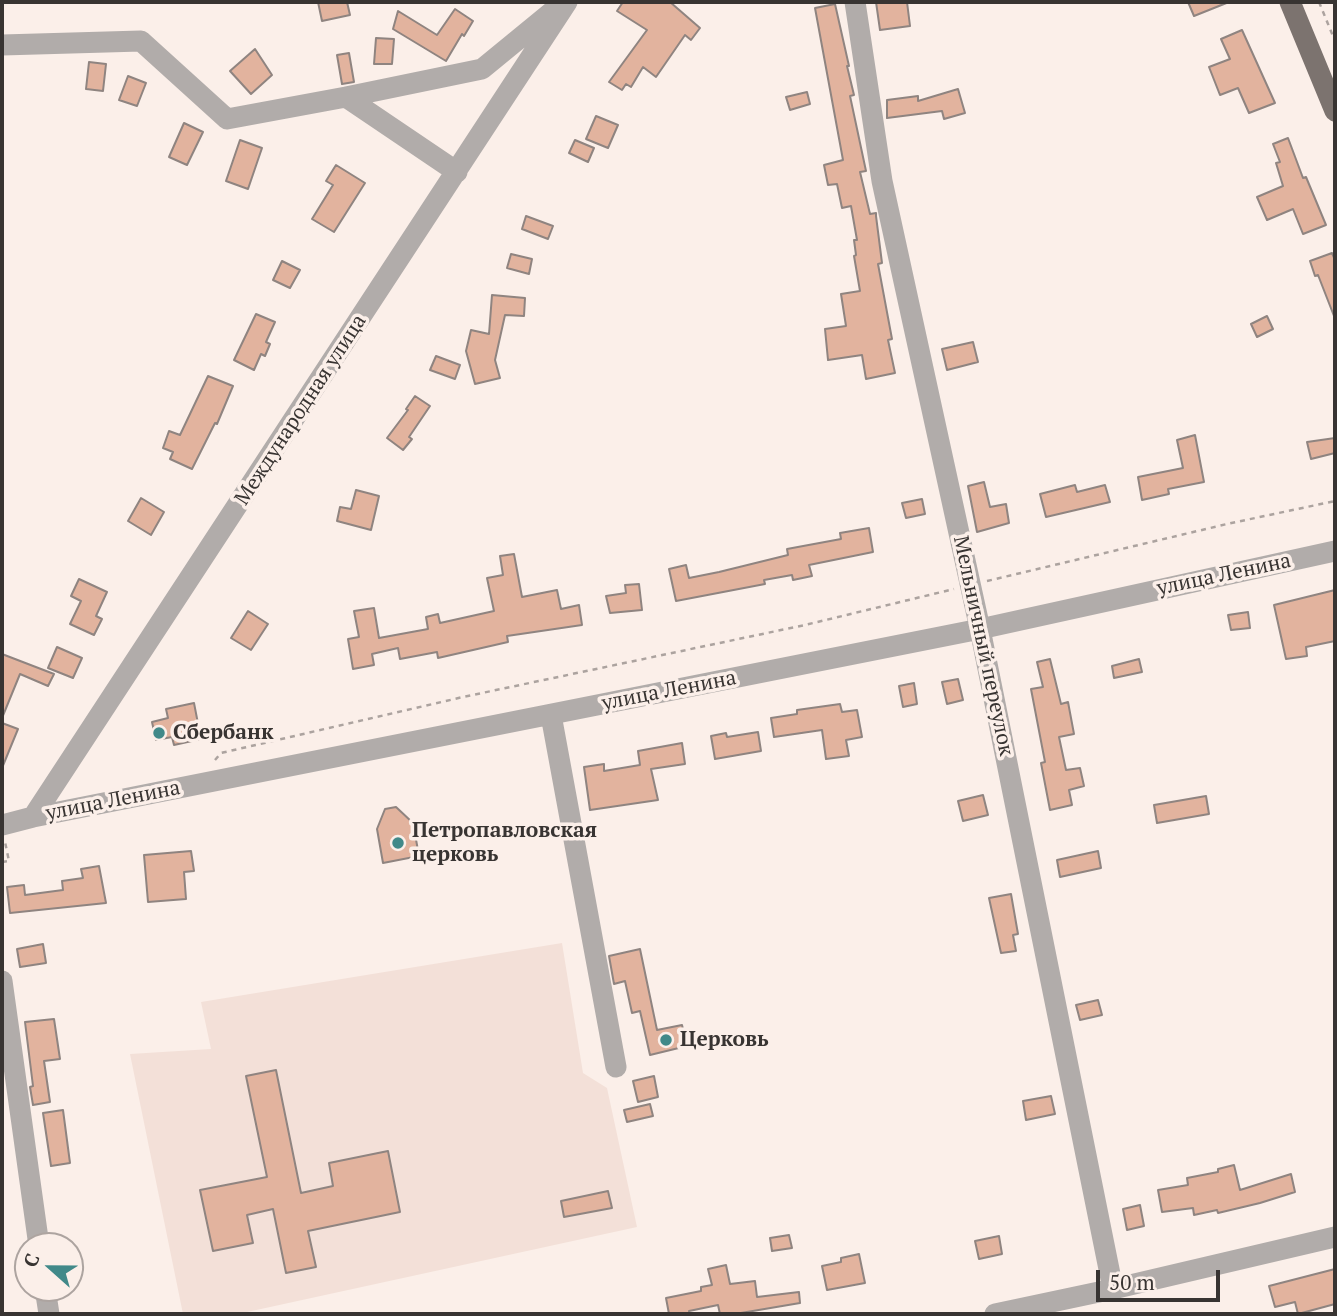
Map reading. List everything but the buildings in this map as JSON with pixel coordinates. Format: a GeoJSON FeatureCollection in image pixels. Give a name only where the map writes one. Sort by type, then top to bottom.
{"type":"FeatureCollection","features":[{"type":"Feature","properties":{"kind":"main road"},"geometry":{"type":"LineString","coordinates":[[1290,2],[1335,111]]}},
{"type":"Feature","properties":{"kind":"street"},"geometry":{"type":"LineString","coordinates":[[2,45],[141,41],[227,119],[482,69],[566,2]]}},
{"type":"Feature","properties":{"kind":"street","name":"Международная улица"},"geometry":{"type":"LineString","coordinates":[[33,817],[566,2]]}},
{"type":"Feature","properties":{"kind":"street","name":"Мельничный переулок"},"geometry":{"type":"LineString","coordinates":[[855,2],[882,181],[971,585],[1113,1289]]}},
{"type":"Feature","properties":{"kind":"street"},"geometry":{"type":"LineString","coordinates":[[346,97],[457,172]]}},
{"type":"Feature","properties":{"kind":"street","name":"улица Ленина"},"geometry":{"type":"LineString","coordinates":[[3,830],[33,817],[980,629],[1335,551]]}},
{"type":"Feature","properties":{"kind":"street"},"geometry":{"type":"LineString","coordinates":[[551,715],[616,1067]]}},
{"type":"Feature","properties":{"kind":"street"},"geometry":{"type":"LineString","coordinates":[[2,981],[38,1232]]}},
{"type":"Feature","properties":{"kind":"street"},"geometry":{"type":"LineString","coordinates":[[995,1314],[1335,1237]]}},
{"type":"Feature","properties":{"kind":"path"},"geometry":{"type":"LineString","coordinates":[[1319,2],[1335,41]]}},
{"type":"Feature","properties":{"kind":"path"},"geometry":{"type":"LineString","coordinates":[[197,784],[221,753],[463,697],[805,625],[1335,500]]}},
{"type":"Feature","properties":{"kind":"path"},"geometry":{"type":"LineString","coordinates":[[2,862],[9,861],[3,830]]}},
{"type":"Feature","properties":{"kind":"shaded area"},"geometry":{"type":"Polygon","coordinates":[[[562,943],[583,1073],[607,1088],[637,1227],[238,1314],[183,1314],[130,1054],[211,1049],[201,1002],[562,943]]]}},
{"type":"Feature","properties":{"kind":"place","name":"Сбербанк"},"geometry":{"type":"Point","coordinates":[159,733]}},
{"type":"Feature","properties":{"kind":"place","name":"Петропавловская церковь"},"geometry":{"type":"Point","coordinates":[398,843]}},
{"type":"Feature","properties":{"kind":"place","name":"Церковь"},"geometry":{"type":"Point","coordinates":[666,1040]}}]}
